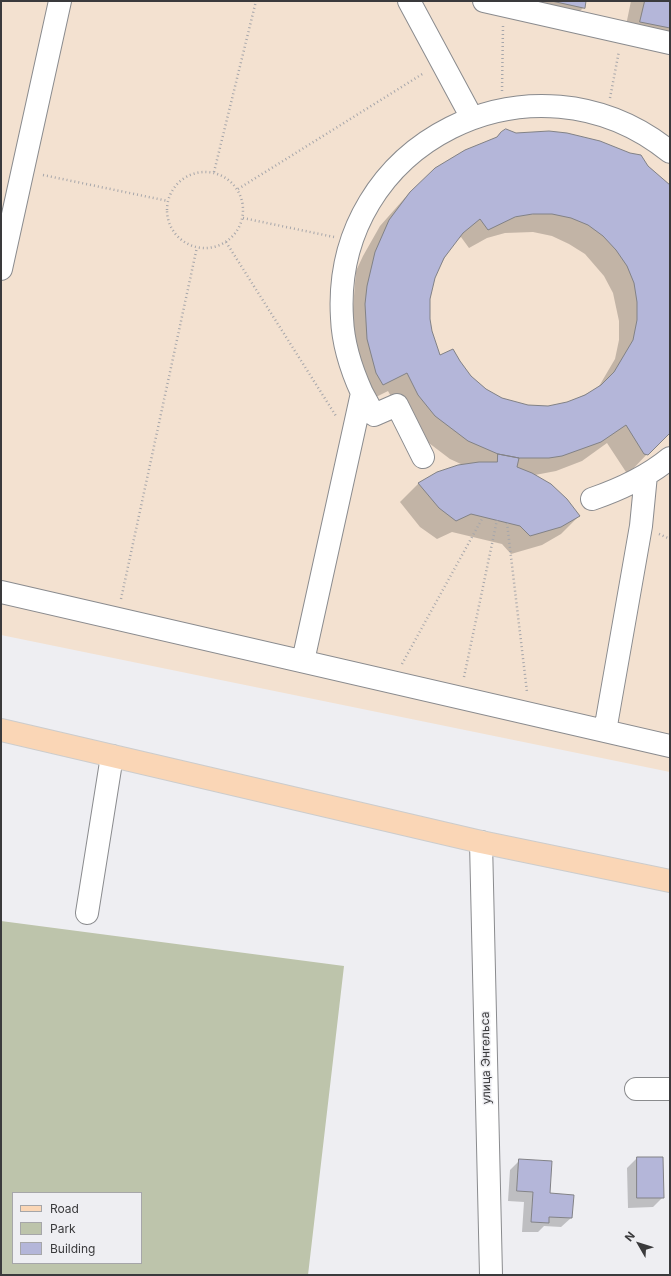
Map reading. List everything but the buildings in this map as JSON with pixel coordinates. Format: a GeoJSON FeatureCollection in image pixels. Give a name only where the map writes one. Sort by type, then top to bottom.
{"type":"FeatureCollection","features":[{"type":"Feature","properties":{"kind":"main road"},"geometry":{"type":"LineString","coordinates":[[1,730],[481,842],[670,881]]}},
{"type":"Feature","properties":{"kind":"street"},"geometry":{"type":"LineString","coordinates":[[1,269],[60,1]]}},
{"type":"Feature","properties":{"kind":"street"},"geometry":{"type":"LineString","coordinates":[[410,1],[472,118]]}},
{"type":"Feature","properties":{"kind":"street"},"geometry":{"type":"LineString","coordinates":[[493,3],[670,43]]}},
{"type":"Feature","properties":{"kind":"street"},"geometry":{"type":"LineString","coordinates":[[374,415],[362,393],[348,356],[342,318],[343,279],[352,240],[369,205],[392,173],[426,142],[454,125],[472,118],[502,109],[530,105],[549,105],[582,109],[607,116],[642,132],[670,152]]}},
{"type":"Feature","properties":{"kind":"street"},"geometry":{"type":"LineString","coordinates":[[303,661],[362,393]]}},
{"type":"Feature","properties":{"kind":"street"},"geometry":{"type":"LineString","coordinates":[[353,433],[374,415],[397,404],[423,457]]}},
{"type":"Feature","properties":{"kind":"street"},"geometry":{"type":"LineString","coordinates":[[592,499],[611,492],[646,475],[670,458]]}},
{"type":"Feature","properties":{"kind":"street"},"geometry":{"type":"LineString","coordinates":[[605,730],[641,526],[646,475]]}},
{"type":"Feature","properties":{"kind":"street"},"geometry":{"type":"LineString","coordinates":[[1,592],[392,682],[530,712],[670,746]]}},
{"type":"Feature","properties":{"kind":"street"},"geometry":{"type":"LineString","coordinates":[[87,914],[112,756]]}},
{"type":"Feature","properties":{"kind":"street","name":"улица Энгельса"},"geometry":{"type":"LineString","coordinates":[[481,842],[491,1275]]}},
{"type":"Feature","properties":{"kind":"street"},"geometry":{"type":"LineString","coordinates":[[636,1089],[670,1089]]}},
{"type":"Feature","properties":{"kind":"path"},"geometry":{"type":"LineString","coordinates":[[214,172],[256,1]]}},
{"type":"Feature","properties":{"kind":"path"},"geometry":{"type":"LineString","coordinates":[[493,3],[502,109]]}},
{"type":"Feature","properties":{"kind":"path"},"geometry":{"type":"LineString","coordinates":[[607,116],[622,32]]}},
{"type":"Feature","properties":{"kind":"path"},"geometry":{"type":"LineString","coordinates":[[238,189],[442,61]]}},
{"type":"Feature","properties":{"kind":"path"},"geometry":{"type":"LineString","coordinates":[[23,171],[168,201]]}},
{"type":"Feature","properties":{"kind":"path"},"geometry":{"type":"LineString","coordinates":[[199,172],[214,172],[227,178],[238,189],[244,207],[243,218],[237,232],[226,242],[212,247],[197,247],[183,241],[173,230],[167,216],[168,201],[174,188],[185,177],[199,172]]}},
{"type":"Feature","properties":{"kind":"path"},"geometry":{"type":"LineString","coordinates":[[243,218],[352,240]]}},
{"type":"Feature","properties":{"kind":"path"},"geometry":{"type":"LineString","coordinates":[[226,242],[353,433]]}},
{"type":"Feature","properties":{"kind":"path"},"geometry":{"type":"LineString","coordinates":[[116,618],[197,247]]}},
{"type":"Feature","properties":{"kind":"path"},"geometry":{"type":"LineString","coordinates":[[392,682],[483,517]]}},
{"type":"Feature","properties":{"kind":"path"},"geometry":{"type":"LineString","coordinates":[[459,697],[497,520]]}},
{"type":"Feature","properties":{"kind":"path"},"geometry":{"type":"LineString","coordinates":[[507,523],[530,712]]}},
{"type":"Feature","properties":{"kind":"shaded area"},"geometry":{"type":"Polygon","coordinates":[[[1,1],[670,1],[670,772],[1,635],[1,1]]]}},
{"type":"Feature","properties":{"kind":"green space"},"geometry":{"type":"Polygon","coordinates":[[[1,921],[344,966],[308,1275],[1,1275],[1,921]]]}}]}
